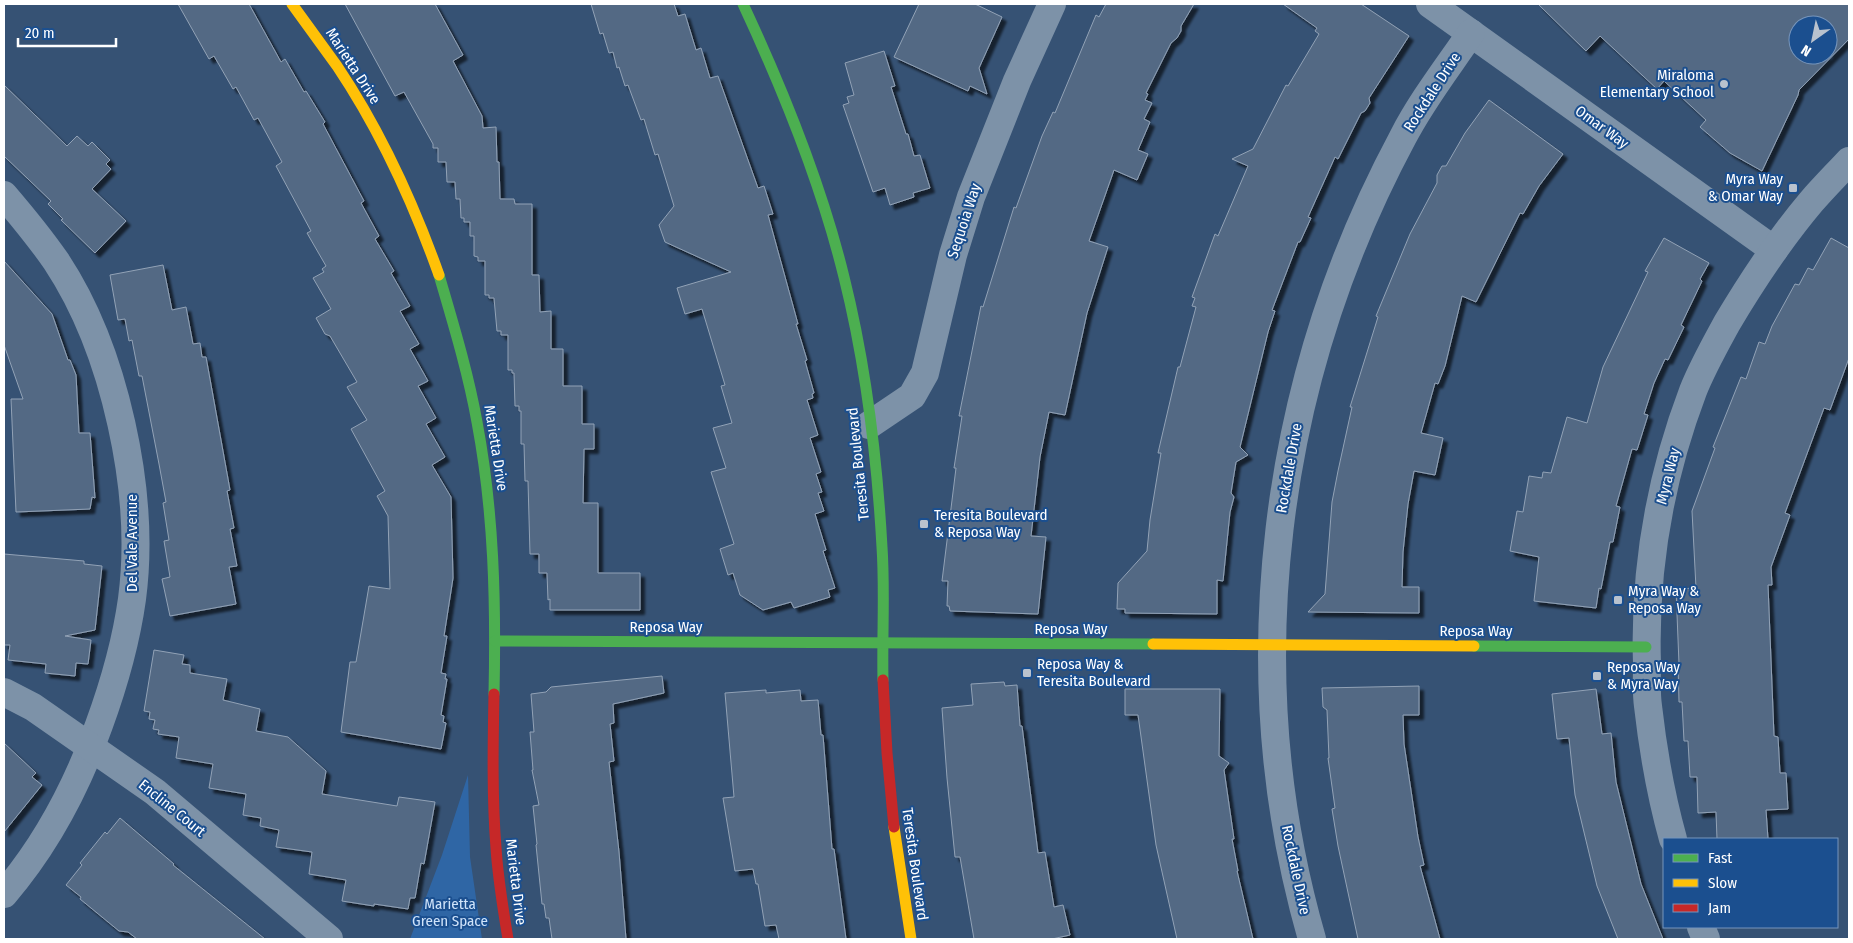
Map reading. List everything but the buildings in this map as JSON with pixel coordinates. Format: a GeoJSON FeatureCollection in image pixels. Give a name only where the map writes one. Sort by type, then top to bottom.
{"type":"FeatureCollection","features":[{"type":"Feature","properties":{"kind":"street","name":"Marietta Drive"},"geometry":{"type":"LineString","coordinates":[[292,4],[349,84],[381,139],[411,201],[437,266],[456,325],[471,388],[490,507],[495,642],[493,814],[497,874],[508,939]]}},
{"type":"Feature","properties":{"kind":"street","name":"Teresita Boulevard"},"geometry":{"type":"LineString","coordinates":[[743,4],[787,105],[835,241],[852,313],[869,425],[882,548],[883,689],[891,798],[910,939]]}},
{"type":"Feature","properties":{"kind":"street","name":"Sequoia Way"},"geometry":{"type":"LineString","coordinates":[[869,425],[912,396],[925,373],[953,255],[971,197],[1017,81],[1052,4]]}},
{"type":"Feature","properties":{"kind":"street","name":"Omar Way"},"geometry":{"type":"LineString","coordinates":[[1430,4],[1774,250]]}},
{"type":"Feature","properties":{"kind":"street","name":"Rockdale Drive"},"geometry":{"type":"LineString","coordinates":[[1312,939],[1291,855],[1273,722],[1271,645],[1274,588],[1286,474],[1303,398],[1331,301],[1353,242],[1404,136],[1438,80],[1472,33]]}},
{"type":"Feature","properties":{"kind":"street","name":"Myra Way"},"geometry":{"type":"LineString","coordinates":[[1672,838],[1666,817],[1648,705],[1646,647],[1652,548],[1676,441],[1694,390],[1716,344],[1744,295],[1774,250],[1811,202],[1849,161]]}},
{"type":"Feature","properties":{"kind":"street","name":"Del Vale Avenue"},"geometry":{"type":"LineString","coordinates":[[4,195],[20,213],[56,262],[84,312],[107,367],[121,422],[131,484],[135,542],[132,598],[122,650],[115,677],[91,747],[77,780],[55,822],[36,853],[4,894]]}},
{"type":"Feature","properties":{"kind":"street","name":"Reposa Way"},"geometry":{"type":"LineString","coordinates":[[495,642],[1646,647]]}},
{"type":"Feature","properties":{"kind":"street","name":"Encline Court"},"geometry":{"type":"LineString","coordinates":[[4,692],[33,707],[155,792],[329,939]]}},
{"type":"Feature","properties":{"kind":"green space","name":"Marietta Green Space"},"geometry":{"type":"Polygon","coordinates":[[[468,775],[470,857],[482,939],[410,939],[442,855],[468,775]]]}},
{"type":"Feature","properties":{"kind":"traffic: fast"},"geometry":{"type":"LineString","coordinates":[[743,4],[787,104],[813,173],[835,242],[852,310],[869,411],[880,513],[883,564],[883,680]]}},
{"type":"Feature","properties":{"kind":"traffic: fast"},"geometry":{"type":"LineString","coordinates":[[439,275],[469,385],[483,456],[493,558],[494,694]]}},
{"type":"Feature","properties":{"kind":"traffic: fast"},"geometry":{"type":"LineString","coordinates":[[495,641],[1153,644]]}},
{"type":"Feature","properties":{"kind":"traffic: fast"},"geometry":{"type":"LineString","coordinates":[[1474,646],[1646,647]]}},
{"type":"Feature","properties":{"kind":"traffic: slow"},"geometry":{"type":"LineString","coordinates":[[292,4],[337,66],[367,115],[407,194],[439,275]]}},
{"type":"Feature","properties":{"kind":"traffic: slow"},"geometry":{"type":"LineString","coordinates":[[1153,644],[1474,646]]}},
{"type":"Feature","properties":{"kind":"traffic: slow"},"geometry":{"type":"LineString","coordinates":[[894,827],[911,939]]}},
{"type":"Feature","properties":{"kind":"traffic: jam"},"geometry":{"type":"LineString","coordinates":[[883,680],[894,827]]}},
{"type":"Feature","properties":{"kind":"traffic: jam"},"geometry":{"type":"LineString","coordinates":[[494,694],[493,771],[495,829],[499,883],[508,939]]}},
{"type":"Feature","properties":{"kind":"place","name":"Miraloma Elementary School"},"geometry":{"type":"Point","coordinates":[1724,84]}},
{"type":"Feature","properties":{"kind":"place","name":"Myra Way & Omar Way"},"geometry":{"type":"Point","coordinates":[1793,188]}},
{"type":"Feature","properties":{"kind":"place","name":"Teresita Boulevard & Reposa Way"},"geometry":{"type":"Point","coordinates":[924,524]}},
{"type":"Feature","properties":{"kind":"place","name":"Myra Way & Reposa Way"},"geometry":{"type":"Point","coordinates":[1618,600]}},
{"type":"Feature","properties":{"kind":"place","name":"Reposa Way & Teresita Boulevard"},"geometry":{"type":"Point","coordinates":[1027,673]}},
{"type":"Feature","properties":{"kind":"place","name":"Reposa Way & Myra Way"},"geometry":{"type":"Point","coordinates":[1597,676]}}]}
